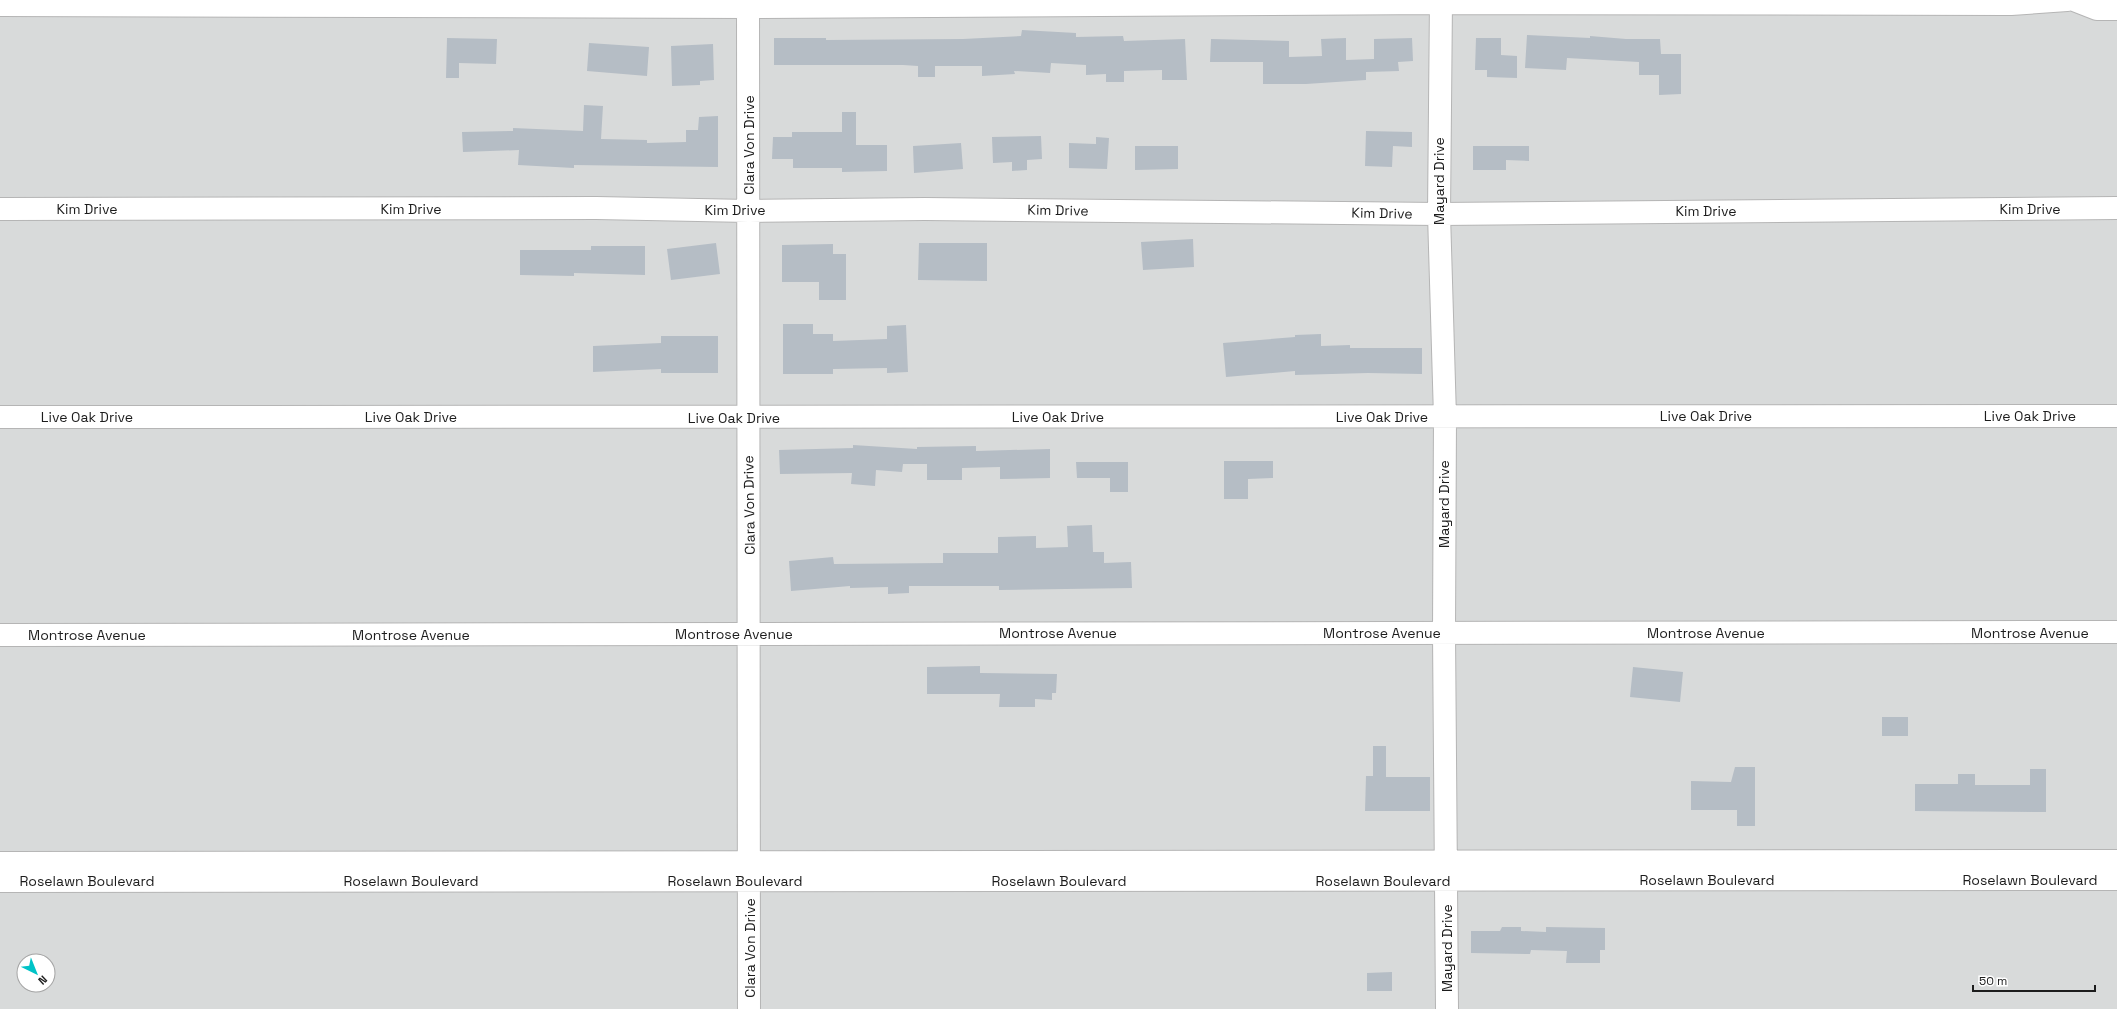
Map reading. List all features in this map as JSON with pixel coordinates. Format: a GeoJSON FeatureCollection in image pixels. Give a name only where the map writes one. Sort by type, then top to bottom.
{"type":"FeatureCollection","features":[{"type":"Feature","properties":{"kind":"street"},"geometry":{"type":"LineString","coordinates":[[0,5],[1441,1],[2011,4],[2067,0]]}},
{"type":"Feature","properties":{"kind":"street"},"geometry":{"type":"LineString","coordinates":[[2074,0],[2097,9],[2117,10]]}},
{"type":"Feature","properties":{"kind":"street","name":"Mayard Drive"},"geometry":{"type":"LineString","coordinates":[[1441,1],[1439,214],[1444,417],[1447,1009]]}},
{"type":"Feature","properties":{"kind":"street","name":"Clara Von Drive"},"geometry":{"type":"LineString","coordinates":[[748,4],[750,1009]]}},
{"type":"Feature","properties":{"kind":"street","name":"Kim Drive"},"geometry":{"type":"LineString","coordinates":[[0,209],[596,208],[749,211],[933,209],[1439,214],[2117,208]]}},
{"type":"Feature","properties":{"kind":"street","name":"Live Oak Drive"},"geometry":{"type":"LineString","coordinates":[[0,417],[748,418],[2117,416]]}},
{"type":"Feature","properties":{"kind":"street","name":"Montrose Avenue"},"geometry":{"type":"LineString","coordinates":[[0,635],[2117,632]]}},
{"type":"Feature","properties":{"kind":"street","name":"Roselawn Boulevard"},"geometry":{"type":"LineString","coordinates":[[0,863],[171,872],[1266,872],[2018,870],[2117,861]]}},
{"type":"Feature","properties":{"kind":"street","name":"Roselawn Boulevard"},"geometry":{"type":"LineString","coordinates":[[2018,870],[2117,879]]}},
{"type":"Feature","properties":{"kind":"street","name":"Roselawn Boulevard"},"geometry":{"type":"LineString","coordinates":[[0,881],[171,872]]}},
{"type":"Feature","properties":{"kind":"shaded area"},"geometry":{"type":"Polygon","coordinates":[[[0,0],[2117,0],[2117,1009],[0,1009],[0,0]]]}},
{"type":"Feature","properties":{"kind":"building"},"geometry":{"type":"Polygon","coordinates":[[[1022,30],[1076,33],[1076,37],[1123,36],[1124,41],[1185,39],[1187,80],[1162,80],[1162,70],[1124,71],[1124,82],[1106,82],[1106,74],[1086,75],[1086,65],[1051,63],[1050,73],[1014,71],[1015,74],[982,76],[982,66],[935,66],[935,77],[918,77],[918,66],[774,65],[774,38],[826,38],[826,40],[963,39],[1021,36],[1022,30]]]}},
{"type":"Feature","properties":{"kind":"building"},"geometry":{"type":"Polygon","coordinates":[[[1527,35],[1660,39],[1661,54],[1681,54],[1681,94],[1659,95],[1659,75],[1639,75],[1639,62],[1567,58],[1566,70],[1525,68],[1527,35]]]}},
{"type":"Feature","properties":{"kind":"building"},"geometry":{"type":"Polygon","coordinates":[[[447,38],[497,39],[496,64],[459,63],[459,78],[446,78],[447,38]]]}},
{"type":"Feature","properties":{"kind":"building"},"geometry":{"type":"Polygon","coordinates":[[[1346,38],[1346,60],[1374,59],[1374,39],[1412,38],[1413,61],[1398,62],[1399,71],[1366,72],[1366,80],[1306,84],[1263,84],[1263,62],[1210,62],[1211,39],[1289,41],[1289,57],[1322,56],[1321,39],[1346,38]]]}},
{"type":"Feature","properties":{"kind":"building"},"geometry":{"type":"Polygon","coordinates":[[[1476,38],[1501,38],[1501,55],[1517,56],[1517,78],[1487,77],[1487,70],[1475,70],[1476,38]]]}},
{"type":"Feature","properties":{"kind":"building"},"geometry":{"type":"Polygon","coordinates":[[[589,43],[649,47],[647,76],[587,71],[589,43]]]}},
{"type":"Feature","properties":{"kind":"building"},"geometry":{"type":"Polygon","coordinates":[[[713,44],[714,80],[700,81],[700,85],[672,86],[671,46],[713,44]]]}},
{"type":"Feature","properties":{"kind":"building"},"geometry":{"type":"Polygon","coordinates":[[[584,105],[603,106],[601,139],[647,140],[647,143],[686,142],[686,130],[698,130],[699,117],[718,116],[718,167],[574,165],[574,168],[518,165],[519,150],[463,152],[462,132],[513,131],[513,128],[583,131],[584,105]]]}},
{"type":"Feature","properties":{"kind":"building"},"geometry":{"type":"Polygon","coordinates":[[[842,112],[856,112],[856,145],[887,145],[887,171],[842,172],[842,168],[793,168],[793,159],[772,159],[773,137],[792,137],[792,132],[842,132],[842,112]]]}},
{"type":"Feature","properties":{"kind":"building"},"geometry":{"type":"Polygon","coordinates":[[[1366,131],[1412,132],[1412,147],[1393,146],[1392,167],[1365,166],[1366,131]]]}},
{"type":"Feature","properties":{"kind":"building"},"geometry":{"type":"Polygon","coordinates":[[[1041,136],[1042,159],[1027,160],[1027,170],[1012,171],[1012,162],[993,163],[992,137],[1041,136]]]}},
{"type":"Feature","properties":{"kind":"building"},"geometry":{"type":"Polygon","coordinates":[[[1096,137],[1109,138],[1107,169],[1069,168],[1069,143],[1096,144],[1096,137]]]}},
{"type":"Feature","properties":{"kind":"building"},"geometry":{"type":"Polygon","coordinates":[[[961,143],[963,169],[914,173],[913,146],[961,143]]]}},
{"type":"Feature","properties":{"kind":"building"},"geometry":{"type":"Polygon","coordinates":[[[1135,146],[1178,146],[1178,169],[1135,170],[1135,146]]]}},
{"type":"Feature","properties":{"kind":"building"},"geometry":{"type":"Polygon","coordinates":[[[1473,146],[1529,146],[1529,161],[1506,160],[1506,170],[1473,170],[1473,146]]]}},
{"type":"Feature","properties":{"kind":"building"},"geometry":{"type":"Polygon","coordinates":[[[1193,239],[1194,267],[1143,270],[1141,242],[1193,239]]]}},
{"type":"Feature","properties":{"kind":"building"},"geometry":{"type":"Polygon","coordinates":[[[716,243],[720,274],[671,280],[667,249],[716,243]]]}},
{"type":"Feature","properties":{"kind":"building"},"geometry":{"type":"Polygon","coordinates":[[[919,243],[987,243],[987,281],[918,280],[919,243]]]}},
{"type":"Feature","properties":{"kind":"building"},"geometry":{"type":"Polygon","coordinates":[[[833,244],[833,254],[846,254],[846,300],[819,300],[819,282],[782,282],[782,245],[833,244]]]}},
{"type":"Feature","properties":{"kind":"building"},"geometry":{"type":"Polygon","coordinates":[[[591,246],[645,246],[645,275],[574,273],[574,276],[520,275],[520,250],[591,250],[591,246]]]}},
{"type":"Feature","properties":{"kind":"building"},"geometry":{"type":"Polygon","coordinates":[[[783,324],[813,324],[813,334],[833,334],[833,341],[887,339],[887,326],[906,325],[908,372],[887,373],[887,368],[833,369],[833,374],[783,374],[783,324]]]}},
{"type":"Feature","properties":{"kind":"building"},"geometry":{"type":"Polygon","coordinates":[[[1321,334],[1321,346],[1350,345],[1350,348],[1422,348],[1422,374],[1368,373],[1295,375],[1295,371],[1226,377],[1223,343],[1295,337],[1295,335],[1321,334]]]}},
{"type":"Feature","properties":{"kind":"building"},"geometry":{"type":"Polygon","coordinates":[[[661,336],[718,336],[718,373],[661,373],[661,369],[593,372],[593,346],[661,343],[661,336]]]}},
{"type":"Feature","properties":{"kind":"building"},"geometry":{"type":"Polygon","coordinates":[[[853,445],[917,449],[917,447],[976,446],[976,451],[1050,449],[1050,478],[1000,479],[1000,467],[962,468],[962,480],[927,480],[927,464],[903,464],[902,472],[876,470],[875,486],[851,484],[852,473],[780,474],[779,450],[853,448],[853,445]]]}},
{"type":"Feature","properties":{"kind":"building"},"geometry":{"type":"Polygon","coordinates":[[[1224,461],[1273,461],[1273,478],[1248,479],[1248,499],[1224,499],[1224,461]]]}},
{"type":"Feature","properties":{"kind":"building"},"geometry":{"type":"Polygon","coordinates":[[[1076,462],[1128,462],[1128,492],[1110,492],[1110,478],[1077,478],[1076,462]]]}},
{"type":"Feature","properties":{"kind":"building"},"geometry":{"type":"Polygon","coordinates":[[[1092,525],[1093,552],[1104,552],[1104,563],[1131,562],[1132,588],[999,590],[999,586],[909,586],[909,593],[888,594],[888,587],[850,588],[850,586],[791,591],[789,561],[833,557],[834,564],[943,563],[943,553],[998,553],[998,537],[1036,536],[1036,548],[1068,547],[1067,526],[1092,525]]]}},
{"type":"Feature","properties":{"kind":"building"},"geometry":{"type":"Polygon","coordinates":[[[980,666],[980,673],[1057,674],[1056,693],[1052,693],[1052,700],[1035,699],[1035,707],[999,707],[1000,694],[927,694],[927,667],[980,666]]]}},
{"type":"Feature","properties":{"kind":"building"},"geometry":{"type":"Polygon","coordinates":[[[1633,667],[1683,672],[1680,702],[1630,697],[1633,667]]]}},
{"type":"Feature","properties":{"kind":"building"},"geometry":{"type":"Polygon","coordinates":[[[1882,717],[1908,717],[1908,736],[1882,736],[1882,717]]]}},
{"type":"Feature","properties":{"kind":"building"},"geometry":{"type":"Polygon","coordinates":[[[1373,746],[1386,746],[1386,777],[1430,777],[1430,811],[1365,811],[1366,776],[1373,776],[1373,746]]]}},
{"type":"Feature","properties":{"kind":"building"},"geometry":{"type":"Polygon","coordinates":[[[1735,767],[1755,767],[1755,826],[1737,826],[1737,810],[1691,810],[1691,781],[1731,782],[1735,767]]]}},
{"type":"Feature","properties":{"kind":"building"},"geometry":{"type":"Polygon","coordinates":[[[2030,769],[2046,769],[2046,812],[1915,811],[1915,784],[1958,784],[1958,774],[1975,774],[1975,785],[2030,785],[2030,769]]]}},
{"type":"Feature","properties":{"kind":"building"},"geometry":{"type":"Polygon","coordinates":[[[1502,927],[1521,927],[1521,931],[1546,932],[1546,927],[1605,928],[1605,950],[1600,950],[1600,963],[1566,963],[1567,951],[1531,950],[1530,954],[1471,953],[1471,931],[1500,931],[1502,927]]]}},
{"type":"Feature","properties":{"kind":"building"},"geometry":{"type":"Polygon","coordinates":[[[1392,972],[1392,991],[1367,991],[1367,973],[1392,972]]]}}]}
